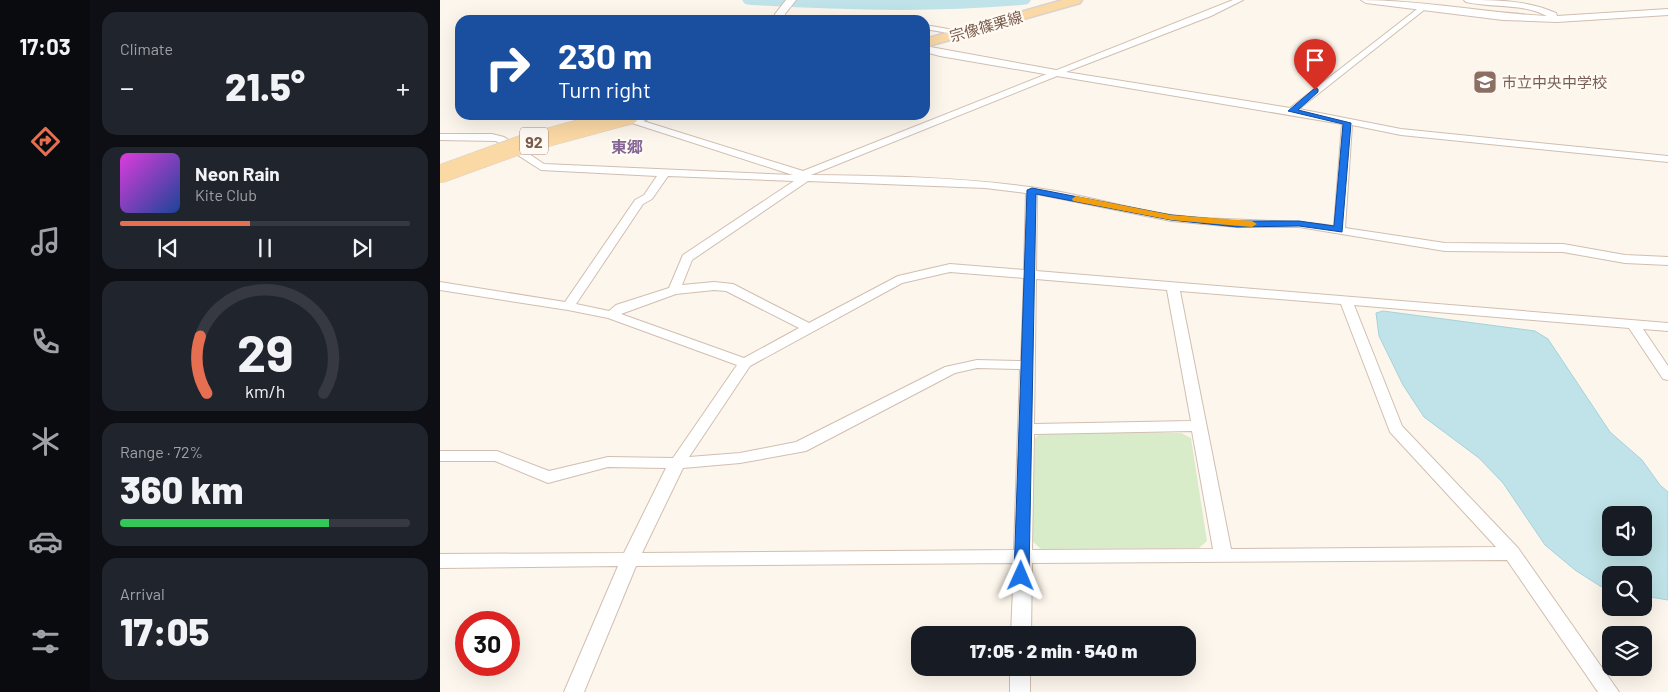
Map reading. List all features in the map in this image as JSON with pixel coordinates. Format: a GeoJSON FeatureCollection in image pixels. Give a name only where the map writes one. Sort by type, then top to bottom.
{"type":"FeatureCollection","features":[{"type":"Feature","properties":{"kind":"main road","name":"宗像篠栗線"},"geometry":{"type":"LineString","coordinates":[[930,42],[1076,0]]}},
{"type":"Feature","properties":{"kind":"main road","name":"92"},"geometry":{"type":"LineString","coordinates":[[440,174],[523,144],[622,120]]}},
{"type":"Feature","properties":{"kind":"street"},"geometry":{"type":"LineString","coordinates":[[780,15],[791,0]]}},
{"type":"Feature","properties":{"kind":"street"},"geometry":{"type":"LineString","coordinates":[[674,290],[687,258],[807,177],[1056,73],[1208,14],[1239,0]]}},
{"type":"Feature","properties":{"kind":"street"},"geometry":{"type":"LineString","coordinates":[[1366,0],[1494,17],[1557,18],[1668,12]]}},
{"type":"Feature","properties":{"kind":"street"},"geometry":{"type":"LineString","coordinates":[[1469,0],[1525,4],[1545,10],[1557,18]]}},
{"type":"Feature","properties":{"kind":"street"},"geometry":{"type":"LineString","coordinates":[[1292,111],[1421,8]]}},
{"type":"Feature","properties":{"kind":"street"},"geometry":{"type":"LineString","coordinates":[[930,28],[960,33]]}},
{"type":"Feature","properties":{"kind":"street"},"geometry":{"type":"LineString","coordinates":[[930,50],[1056,73],[1292,111],[1401,132],[1668,159]]}},
{"type":"Feature","properties":{"kind":"street"},"geometry":{"type":"LineString","coordinates":[[440,167],[508,143],[589,120]]}},
{"type":"Feature","properties":{"kind":"street"},"geometry":{"type":"LineString","coordinates":[[440,181],[582,132],[623,120]]}},
{"type":"Feature","properties":{"kind":"street"},"geometry":{"type":"LineString","coordinates":[[636,120],[807,177]]}},
{"type":"Feature","properties":{"kind":"street"},"geometry":{"type":"LineString","coordinates":[[1339,230],[1347,123]]}},
{"type":"Feature","properties":{"kind":"street"},"geometry":{"type":"LineString","coordinates":[[440,137],[492,137],[508,143],[519,153],[541,167],[664,174],[807,177],[985,185],[1032,190],[1171,218],[1237,224],[1299,224],[1445,246],[1563,248],[1625,259],[1668,262]]}},
{"type":"Feature","properties":{"kind":"street"},"geometry":{"type":"LineString","coordinates":[[568,306],[639,202],[648,198],[664,174]]}},
{"type":"Feature","properties":{"kind":"street"},"geometry":{"type":"LineString","coordinates":[[1021,626],[1026,365],[1032,190]]}},
{"type":"Feature","properties":{"kind":"street"},"geometry":{"type":"LineString","coordinates":[[574,692],[630,559],[677,463],[745,363],[898,280],[950,268],[1668,327]]}},
{"type":"Feature","properties":{"kind":"street"},"geometry":{"type":"LineString","coordinates":[[440,286],[568,306],[611,315],[745,363]]}},
{"type":"Feature","properties":{"kind":"street"},"geometry":{"type":"LineString","coordinates":[[611,315],[621,308],[674,290],[714,286],[729,287],[809,328]]}},
{"type":"Feature","properties":{"kind":"street"},"geometry":{"type":"LineString","coordinates":[[1173,286],[1223,555]]}},
{"type":"Feature","properties":{"kind":"street"},"geometry":{"type":"LineString","coordinates":[[1346,301],[1395,428],[1512,553],[1609,692]]}},
{"type":"Feature","properties":{"kind":"street"},"geometry":{"type":"LineString","coordinates":[[1632,323],[1668,376]]}},
{"type":"Feature","properties":{"kind":"street"},"geometry":{"type":"LineString","coordinates":[[440,456],[497,456],[548,477],[608,462],[677,463],[740,458],[800,447],[950,370],[977,364],[1026,365]]}},
{"type":"Feature","properties":{"kind":"street"},"geometry":{"type":"LineString","coordinates":[[1026,428],[1199,426]]}},
{"type":"Feature","properties":{"kind":"street"},"geometry":{"type":"LineString","coordinates":[[440,561],[1512,553]]}},
{"type":"Feature","properties":{"kind":"street"},"geometry":{"type":"LineString","coordinates":[[1020,676],[1020,692]]}},
{"type":"Feature","properties":{"kind":"green space"},"geometry":{"type":"Polygon","coordinates":[[[1042,432],[1181,433],[1191,438],[1207,541],[1199,548],[1041,549],[1032,541],[1035,438],[1042,432]]]}},
{"type":"Feature","properties":{"kind":"water"},"geometry":{"type":"Polygon","coordinates":[[[1383,311],[1535,331],[1548,339],[1610,432],[1642,460],[1660,485],[1668,492],[1668,600],[1652,597],[1652,566],[1602,566],[1602,587],[1575,570],[1545,545],[1503,483],[1479,458],[1424,417],[1403,385],[1379,336],[1376,313],[1383,311]]]}},
{"type":"Feature","properties":{"kind":"waterway"},"geometry":{"type":"LineString","coordinates":[[751,0],[829,4],[960,5],[1022,0]]}},
{"type":"Feature","properties":{"kind":"slow traffic"},"geometry":{"type":"LineString","coordinates":[[1076,199],[1171,218],[1252,224]]}},
{"type":"Feature","properties":{"kind":"place","name":"市立中央中学校"},"geometry":{"type":"Point","coordinates":[1485,82]}},
{"type":"Feature","properties":{"kind":"district","name":"東郷"},"geometry":{"type":"Point","coordinates":[627,146]}},
{"type":"Feature","properties":{"kind":"route"},"geometry":{"type":"LineString","coordinates":[[1021,576],[1032,190],[1171,218],[1237,224],[1299,224],[1339,230],[1347,123],[1292,111],[1315,90]]}}]}
